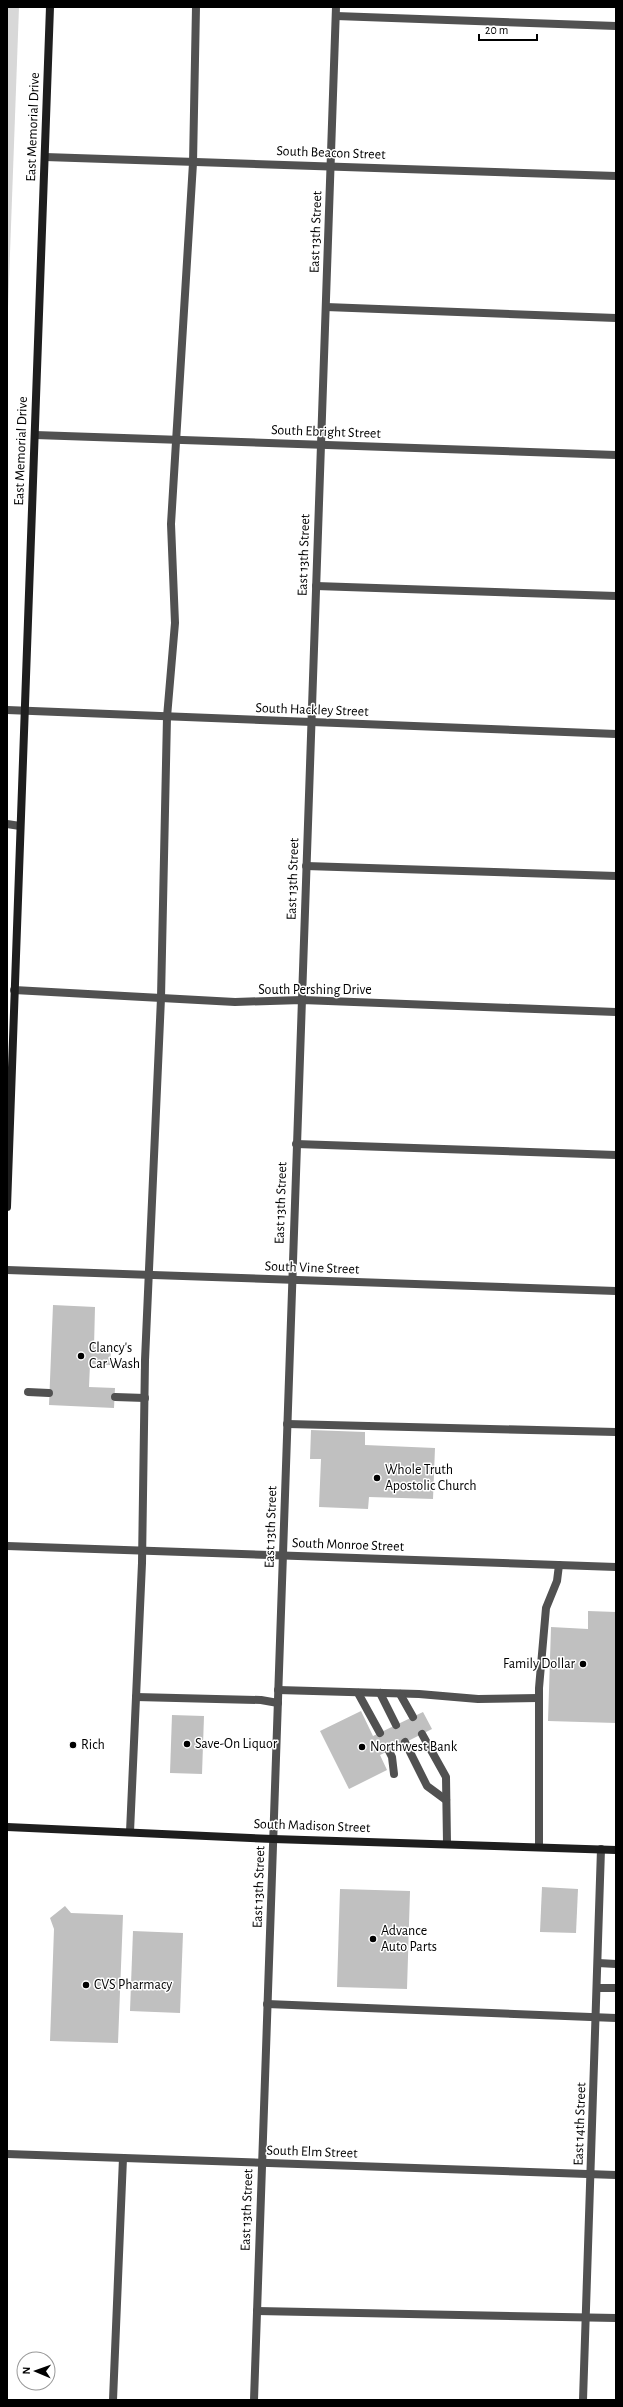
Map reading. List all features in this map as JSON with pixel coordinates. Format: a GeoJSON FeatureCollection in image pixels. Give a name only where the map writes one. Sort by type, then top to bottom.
{"type":"FeatureCollection","features":[{"type":"Feature","properties":{"kind":"main road","name":"East Memorial Drive"},"geometry":{"type":"LineString","coordinates":[[7,1207],[50,7]]}},
{"type":"Feature","properties":{"kind":"main road","name":"South Madison Street"},"geometry":{"type":"LineString","coordinates":[[7,1826],[274,1838],[616,1850]]}},
{"type":"Feature","properties":{"kind":"street"},"geometry":{"type":"LineString","coordinates":[[130,1832],[142,1551],[151,1216],[161,998],[168,717],[175,623],[171,524],[193,162],[196,7]]}},
{"type":"Feature","properties":{"kind":"street","name":"East 13th Street"},"geometry":{"type":"LineString","coordinates":[[254,2400],[261,2163],[274,1838],[291,1280],[336,7]]}},
{"type":"Feature","properties":{"kind":"street"},"geometry":{"type":"LineString","coordinates":[[336,16],[616,26]]}},
{"type":"Feature","properties":{"kind":"street","name":"South Beacon Street"},"geometry":{"type":"LineString","coordinates":[[45,157],[616,176]]}},
{"type":"Feature","properties":{"kind":"street"},"geometry":{"type":"LineString","coordinates":[[326,307],[616,318]]}},
{"type":"Feature","properties":{"kind":"street","name":"South Ebright Street"},"geometry":{"type":"LineString","coordinates":[[35,435],[616,455]]}},
{"type":"Feature","properties":{"kind":"street"},"geometry":{"type":"LineString","coordinates":[[316,586],[616,596]]}},
{"type":"Feature","properties":{"kind":"street","name":"South Hackley Street"},"geometry":{"type":"LineString","coordinates":[[7,710],[616,734]]}},
{"type":"Feature","properties":{"kind":"street"},"geometry":{"type":"LineString","coordinates":[[7,824],[20,826]]}},
{"type":"Feature","properties":{"kind":"street"},"geometry":{"type":"LineString","coordinates":[[306,866],[616,876]]}},
{"type":"Feature","properties":{"kind":"street","name":"South Pershing Drive"},"geometry":{"type":"LineString","coordinates":[[14,990],[236,1002],[302,1000],[616,1012]]}},
{"type":"Feature","properties":{"kind":"street"},"geometry":{"type":"LineString","coordinates":[[296,1144],[616,1155]]}},
{"type":"Feature","properties":{"kind":"street","name":"South Vine Street"},"geometry":{"type":"LineString","coordinates":[[7,1270],[616,1291]]}},
{"type":"Feature","properties":{"kind":"street"},"geometry":{"type":"LineString","coordinates":[[28,1392],[49,1393]]}},
{"type":"Feature","properties":{"kind":"street"},"geometry":{"type":"LineString","coordinates":[[114,1396],[145,1398]]}},
{"type":"Feature","properties":{"kind":"street"},"geometry":{"type":"LineString","coordinates":[[287,1424],[616,1432]]}},
{"type":"Feature","properties":{"kind":"street","name":"South Monroe Street"},"geometry":{"type":"LineString","coordinates":[[7,1546],[616,1567]]}},
{"type":"Feature","properties":{"kind":"street"},"geometry":{"type":"LineString","coordinates":[[539,1847],[538,1698],[546,1608],[557,1581],[559,1565]]}},
{"type":"Feature","properties":{"kind":"street"},"geometry":{"type":"LineString","coordinates":[[278,1690],[358,1692],[478,1699],[538,1698]]}},
{"type":"Feature","properties":{"kind":"street"},"geometry":{"type":"LineString","coordinates":[[358,1692],[380,1733]]}},
{"type":"Feature","properties":{"kind":"street"},"geometry":{"type":"LineString","coordinates":[[380,1693],[396,1725]]}},
{"type":"Feature","properties":{"kind":"street"},"geometry":{"type":"LineString","coordinates":[[400,1694],[413,1717]]}},
{"type":"Feature","properties":{"kind":"street"},"geometry":{"type":"LineString","coordinates":[[136,1697],[261,1700],[278,1703]]}},
{"type":"Feature","properties":{"kind":"street"},"geometry":{"type":"LineString","coordinates":[[422,1734],[446,1777],[447,1843]]}},
{"type":"Feature","properties":{"kind":"street"},"geometry":{"type":"LineString","coordinates":[[405,1742],[427,1786],[446,1800]]}},
{"type":"Feature","properties":{"kind":"street"},"geometry":{"type":"LineString","coordinates":[[389,1751],[392,1757],[394,1774]]}},
{"type":"Feature","properties":{"kind":"street","name":"East 14th Street"},"geometry":{"type":"LineString","coordinates":[[583,2400],[601,1849]]}},
{"type":"Feature","properties":{"kind":"street"},"geometry":{"type":"LineString","coordinates":[[598,1963],[616,1964]]}},
{"type":"Feature","properties":{"kind":"street"},"geometry":{"type":"LineString","coordinates":[[597,1988],[616,1988]]}},
{"type":"Feature","properties":{"kind":"street"},"geometry":{"type":"LineString","coordinates":[[267,2004],[616,2018]]}},
{"type":"Feature","properties":{"kind":"street","name":"South Elm Street"},"geometry":{"type":"LineString","coordinates":[[7,2154],[616,2175]]}},
{"type":"Feature","properties":{"kind":"street"},"geometry":{"type":"LineString","coordinates":[[113,2400],[123,2158]]}},
{"type":"Feature","properties":{"kind":"street"},"geometry":{"type":"LineString","coordinates":[[257,2311],[616,2318]]}},
{"type":"Feature","properties":{"kind":"shaded area"},"geometry":{"type":"Polygon","coordinates":[[[7,7],[19,7],[7,336],[7,7]]]}},
{"type":"Feature","properties":{"kind":"building","name":"Clancy's Car Wash"},"geometry":{"type":"Polygon","coordinates":[[[53,1305],[95,1307],[94,1347],[111,1348],[110,1365],[90,1364],[89,1387],[115,1388],[114,1408],[49,1405],[53,1305]]]}},
{"type":"Feature","properties":{"kind":"building","name":"Whole Truth Apostolic Church"},"geometry":{"type":"Polygon","coordinates":[[[311,1430],[365,1432],[365,1445],[435,1448],[433,1499],[369,1497],[368,1509],[319,1507],[321,1459],[310,1459],[311,1430]]]}},
{"type":"Feature","properties":{"kind":"building","name":"Family Dollar"},"geometry":{"type":"Polygon","coordinates":[[[588,1611],[616,1612],[616,1723],[548,1721],[551,1627],[588,1629],[588,1611]]]}},
{"type":"Feature","properties":{"kind":"building","name":"Northwest Bank"},"geometry":{"type":"Polygon","coordinates":[[[361,1711],[373,1736],[423,1712],[432,1729],[380,1755],[387,1770],[349,1789],[320,1731],[361,1711]]]}},
{"type":"Feature","properties":{"kind":"building","name":"Save-On Liquor"},"geometry":{"type":"Polygon","coordinates":[[[172,1715],[204,1716],[202,1774],[170,1773],[172,1715]]]}},
{"type":"Feature","properties":{"kind":"building"},"geometry":{"type":"Polygon","coordinates":[[[542,1887],[578,1889],[576,1933],[540,1932],[542,1887]]]}},
{"type":"Feature","properties":{"kind":"building","name":"Advance Auto Parts"},"geometry":{"type":"Polygon","coordinates":[[[340,1889],[410,1891],[407,1989],[337,1987],[340,1889]]]}},
{"type":"Feature","properties":{"kind":"building","name":"CVS Pharmacy"},"geometry":{"type":"Polygon","coordinates":[[[65,1906],[71,1913],[123,1915],[118,2043],[50,2041],[54,1929],[50,1918],[65,1906]]]}},
{"type":"Feature","properties":{"kind":"building"},"geometry":{"type":"Polygon","coordinates":[[[133,1931],[183,1933],[180,2013],[130,2011],[133,1931]]]}},
{"type":"Feature","properties":{"kind":"place","name":"Clancy's Car Wash"},"geometry":{"type":"Point","coordinates":[81,1356]}},
{"type":"Feature","properties":{"kind":"place","name":"Whole Truth Apostolic Church"},"geometry":{"type":"Point","coordinates":[377,1478]}},
{"type":"Feature","properties":{"kind":"place","name":"Family Dollar"},"geometry":{"type":"Point","coordinates":[583,1664]}},
{"type":"Feature","properties":{"kind":"place","name":"Save-On Liquor"},"geometry":{"type":"Point","coordinates":[187,1744]}},
{"type":"Feature","properties":{"kind":"place","name":"Rich"},"geometry":{"type":"Point","coordinates":[73,1745]}},
{"type":"Feature","properties":{"kind":"place","name":"Northwest Bank"},"geometry":{"type":"Point","coordinates":[362,1747]}},
{"type":"Feature","properties":{"kind":"place","name":"Advance Auto Parts"},"geometry":{"type":"Point","coordinates":[373,1939]}},
{"type":"Feature","properties":{"kind":"place","name":"CVS Pharmacy"},"geometry":{"type":"Point","coordinates":[86,1985]}}]}
